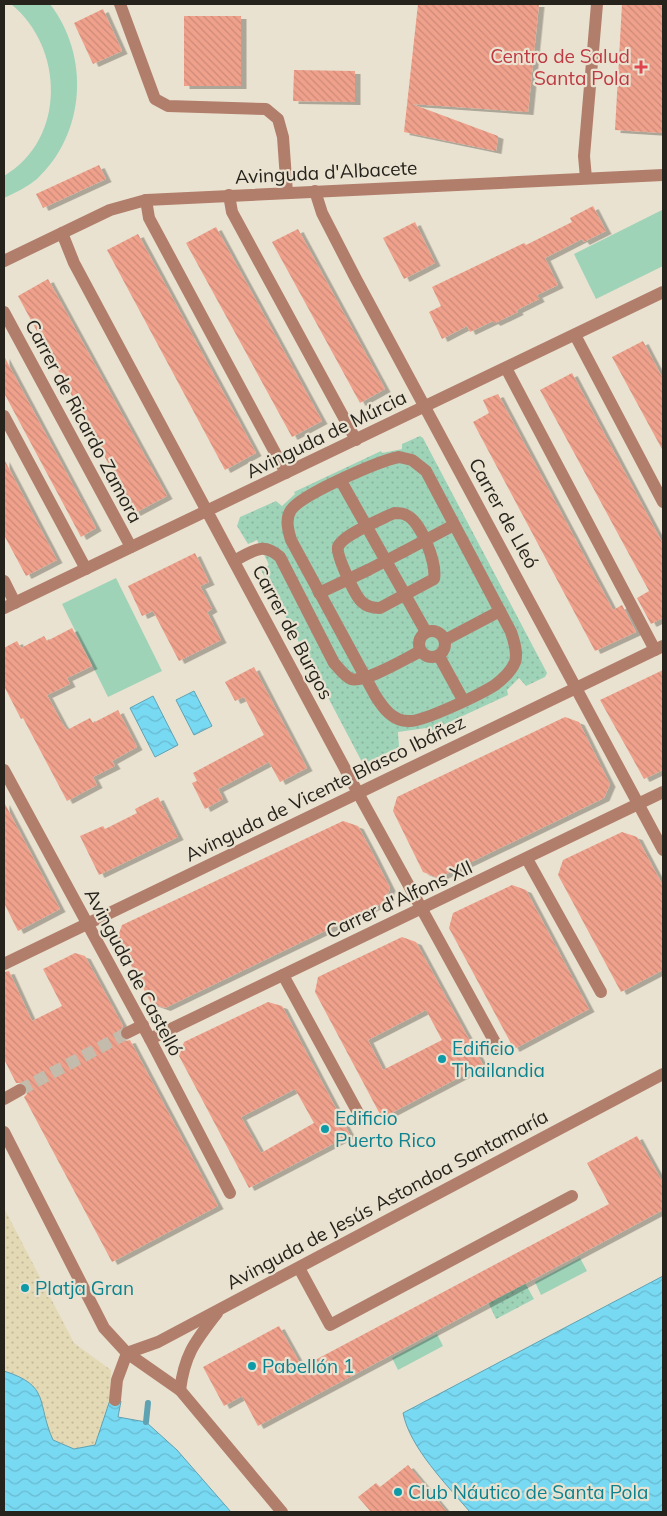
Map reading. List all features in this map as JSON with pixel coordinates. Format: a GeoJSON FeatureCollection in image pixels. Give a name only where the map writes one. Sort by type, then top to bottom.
{"type":"FeatureCollection","features":[{"type":"Feature","properties":{"kind":"street"},"geometry":{"type":"LineString","coordinates":[[120,4],[155,99],[168,106],[266,109],[278,119],[284,137],[287,192]]}},
{"type":"Feature","properties":{"kind":"street"},"geometry":{"type":"LineString","coordinates":[[586,178],[584,156],[597,4]]}},
{"type":"Feature","properties":{"kind":"street","name":"Avinguda d'Albacete"},"geometry":{"type":"LineString","coordinates":[[4,261],[110,210],[146,200],[663,175]]}},
{"type":"Feature","properties":{"kind":"street","name":"Carrer de Lleó"},"geometry":{"type":"LineString","coordinates":[[315,191],[326,221],[663,850]]}},
{"type":"Feature","properties":{"kind":"street"},"geometry":{"type":"LineString","coordinates":[[229,195],[232,212],[356,440]]}},
{"type":"Feature","properties":{"kind":"street"},"geometry":{"type":"LineString","coordinates":[[146,200],[149,218],[286,473]]}},
{"type":"Feature","properties":{"kind":"street","name":"Carrer de Burgos"},"geometry":{"type":"LineString","coordinates":[[62,234],[79,272],[358,793],[498,1046]]}},
{"type":"Feature","properties":{"kind":"street","name":"Avinguda de Múrcia"},"geometry":{"type":"LineString","coordinates":[[10,606],[663,292]]}},
{"type":"Feature","properties":{"kind":"street","name":"Carrer de Ricardo Zamora"},"geometry":{"type":"LineString","coordinates":[[4,312],[131,547]]}},
{"type":"Feature","properties":{"kind":"street"},"geometry":{"type":"LineString","coordinates":[[576,335],[663,502]]}},
{"type":"Feature","properties":{"kind":"street"},"geometry":{"type":"LineString","coordinates":[[506,368],[644,629],[659,648]]}},
{"type":"Feature","properties":{"kind":"street"},"geometry":{"type":"LineString","coordinates":[[4,416],[86,569]]}},
{"type":"Feature","properties":{"kind":"street"},"geometry":{"type":"LineString","coordinates":[[400,458],[412,460],[426,472],[512,632],[516,650],[515,661],[508,674],[494,686],[410,721],[397,718],[384,710],[291,540],[287,525],[290,511],[300,501],[342,481],[386,460],[400,458]]}},
{"type":"Feature","properties":{"kind":"street"},"geometry":{"type":"LineString","coordinates":[[342,481],[426,632]]}},
{"type":"Feature","properties":{"kind":"street"},"geometry":{"type":"LineString","coordinates":[[394,513],[406,515],[417,525],[425,541],[436,569],[434,579],[380,608],[370,607],[361,602],[338,556],[338,546],[346,538],[394,513]]}},
{"type":"Feature","properties":{"kind":"street"},"geometry":{"type":"LineString","coordinates":[[319,593],[368,570],[454,525]]}},
{"type":"Feature","properties":{"kind":"street"},"geometry":{"type":"LineString","coordinates":[[234,561],[258,548],[271,549],[276,553],[280,557],[334,663],[352,679],[365,678],[421,652]]}},
{"type":"Feature","properties":{"kind":"street"},"geometry":{"type":"LineString","coordinates":[[4,581],[10,606]]}},
{"type":"Feature","properties":{"kind":"street"},"geometry":{"type":"LineString","coordinates":[[445,640],[500,611]]}},
{"type":"Feature","properties":{"kind":"street"},"geometry":{"type":"LineString","coordinates":[[426,632],[440,633],[445,640],[446,646],[439,656],[432,658],[421,652],[420,638],[426,632]]}},
{"type":"Feature","properties":{"kind":"street","name":"Avinguda de Vicente Blasco Ibáñez"},"geometry":{"type":"LineString","coordinates":[[4,964],[659,648]]}},
{"type":"Feature","properties":{"kind":"street"},"geometry":{"type":"LineString","coordinates":[[439,656],[463,700]]}},
{"type":"Feature","properties":{"kind":"street","name":"Avinguda de Castelló"},"geometry":{"type":"LineString","coordinates":[[4,770],[143,1025],[230,1193]]}},
{"type":"Feature","properties":{"kind":"street","name":"Carrer d'Alfons XII"},"geometry":{"type":"LineString","coordinates":[[150,1039],[663,792]]}},
{"type":"Feature","properties":{"kind":"street"},"geometry":{"type":"LineString","coordinates":[[527,859],[601,992]]}},
{"type":"Feature","properties":{"kind":"street"},"geometry":{"type":"LineString","coordinates":[[283,975],[362,1120]]}},
{"type":"Feature","properties":{"kind":"street"},"geometry":{"type":"LineString","coordinates":[[127,1033],[143,1025]]}},
{"type":"Feature","properties":{"kind":"street","name":"Avinguda de Jesús Astondoa Santamaría"},"geometry":{"type":"LineString","coordinates":[[127,1353],[158,1342],[220,1310],[663,1074]]}},
{"type":"Feature","properties":{"kind":"street"},"geometry":{"type":"LineString","coordinates":[[4,1099],[20,1090]]}},
{"type":"Feature","properties":{"kind":"street"},"geometry":{"type":"LineString","coordinates":[[4,1132],[104,1328],[127,1353],[180,1390],[282,1512]]}},
{"type":"Feature","properties":{"kind":"street"},"geometry":{"type":"LineString","coordinates":[[299,1268],[330,1325],[572,1196]]}},
{"type":"Feature","properties":{"kind":"street"},"geometry":{"type":"LineString","coordinates":[[180,1390],[183,1366],[188,1353],[220,1310]]}},
{"type":"Feature","properties":{"kind":"street"},"geometry":{"type":"LineString","coordinates":[[115,1400],[117,1380],[127,1353]]}},
{"type":"Feature","properties":{"kind":"green space"},"geometry":{"type":"Polygon","coordinates":[[[11,4],[50,4],[63,25],[72,47],[76,70],[77,94],[73,117],[65,140],[53,160],[37,179],[21,190],[4,198],[4,176],[25,160],[39,140],[48,117],[51,92],[49,68],[41,44],[28,22],[11,4]]]}},
{"type":"Feature","properties":{"kind":"green space"},"geometry":{"type":"Polygon","coordinates":[[[662,210],[663,266],[596,299],[574,254],[662,210]]]}},
{"type":"Feature","properties":{"kind":"green space"},"geometry":{"type":"Polygon","coordinates":[[[420,436],[423,438],[547,673],[545,677],[526,686],[519,678],[507,690],[508,695],[428,732],[426,728],[398,732],[399,747],[363,764],[261,570],[269,565],[257,540],[248,544],[237,526],[240,517],[276,501],[282,506],[295,494],[294,492],[381,451],[382,453],[402,449],[402,444],[420,436]]]}},
{"type":"Feature","properties":{"kind":"green space"},"geometry":{"type":"Polygon","coordinates":[[[116,578],[162,671],[108,697],[62,604],[116,578]]]}},
{"type":"Feature","properties":{"kind":"green space"},"geometry":{"type":"Polygon","coordinates":[[[580,1258],[587,1271],[541,1295],[535,1282],[580,1258]]]}},
{"type":"Feature","properties":{"kind":"green space"},"geometry":{"type":"Polygon","coordinates":[[[525,1283],[534,1299],[496,1319],[488,1302],[525,1283]]]}},
{"type":"Feature","properties":{"kind":"green space"},"geometry":{"type":"Polygon","coordinates":[[[437,1334],[443,1346],[398,1370],[392,1358],[437,1334]]]}},
{"type":"Feature","properties":{"kind":"sand","name":"Platja Gran"},"geometry":{"type":"Polygon","coordinates":[[[4,1208],[74,1343],[111,1370],[110,1400],[95,1445],[74,1449],[53,1440],[40,1397],[36,1390],[19,1377],[4,1371],[4,1208]]]}},
{"type":"Feature","properties":{"kind":"water"},"geometry":{"type":"Polygon","coordinates":[[[194,691],[212,726],[194,735],[176,700],[194,691]]]}},
{"type":"Feature","properties":{"kind":"water"},"geometry":{"type":"Polygon","coordinates":[[[153,696],[178,745],[155,757],[130,708],[153,696]]]}},
{"type":"Feature","properties":{"kind":"water"},"geometry":{"type":"Polygon","coordinates":[[[663,1276],[663,1512],[470,1512],[421,1453],[407,1426],[403,1413],[663,1276]]]}},
{"type":"Feature","properties":{"kind":"water"},"geometry":{"type":"Polygon","coordinates":[[[4,1371],[19,1377],[36,1389],[53,1440],[74,1449],[95,1445],[110,1400],[121,1401],[118,1417],[146,1422],[177,1450],[231,1512],[4,1512],[4,1371]]]}},
{"type":"Feature","properties":{"kind":"building"},"geometry":{"type":"Polygon","coordinates":[[[418,4],[539,4],[528,112],[412,104],[498,136],[496,151],[404,132],[418,4]]]}},
{"type":"Feature","properties":{"kind":"building","name":"Centro de Salud Santa Pola"},"geometry":{"type":"Polygon","coordinates":[[[622,4],[663,4],[663,133],[615,130],[622,4]]]}},
{"type":"Feature","properties":{"kind":"building"},"geometry":{"type":"Polygon","coordinates":[[[103,9],[122,51],[93,64],[74,23],[103,9]]]}},
{"type":"Feature","properties":{"kind":"building"},"geometry":{"type":"Polygon","coordinates":[[[184,16],[241,16],[241,86],[184,86],[184,16]]]}},
{"type":"Feature","properties":{"kind":"building"},"geometry":{"type":"Polygon","coordinates":[[[294,70],[355,71],[355,102],[293,101],[294,70]]]}},
{"type":"Feature","properties":{"kind":"building"},"geometry":{"type":"Polygon","coordinates":[[[99,165],[106,179],[43,208],[36,194],[99,165]]]}},
{"type":"Feature","properties":{"kind":"building"},"geometry":{"type":"Polygon","coordinates":[[[593,206],[606,231],[584,242],[582,239],[545,258],[558,285],[537,295],[539,299],[517,310],[518,312],[495,323],[493,321],[470,332],[467,326],[442,339],[429,312],[441,306],[432,287],[572,222],[570,218],[593,206]]]}},
{"type":"Feature","properties":{"kind":"building"},"geometry":{"type":"Polygon","coordinates":[[[415,222],[435,263],[404,279],[383,238],[415,222]]]}},
{"type":"Feature","properties":{"kind":"building"},"geometry":{"type":"Polygon","coordinates":[[[216,227],[322,421],[292,437],[186,243],[216,227]]]}},
{"type":"Feature","properties":{"kind":"building"},"geometry":{"type":"Polygon","coordinates":[[[298,229],[385,389],[360,403],[272,242],[298,229]]]}},
{"type":"Feature","properties":{"kind":"building"},"geometry":{"type":"Polygon","coordinates":[[[138,234],[256,453],[225,470],[107,250],[138,234]]]}},
{"type":"Feature","properties":{"kind":"building"},"geometry":{"type":"Polygon","coordinates":[[[48,279],[167,496],[135,513],[18,296],[48,279]]]}},
{"type":"Feature","properties":{"kind":"building"},"geometry":{"type":"Polygon","coordinates":[[[643,341],[663,379],[663,451],[612,357],[643,341]]]}},
{"type":"Feature","properties":{"kind":"building"},"geometry":{"type":"Polygon","coordinates":[[[4,356],[96,528],[81,537],[4,393],[4,356]]]}},
{"type":"Feature","properties":{"kind":"building"},"geometry":{"type":"Polygon","coordinates":[[[572,373],[663,544],[663,618],[651,624],[637,598],[649,591],[540,390],[572,373]]]}},
{"type":"Feature","properties":{"kind":"building"},"geometry":{"type":"Polygon","coordinates":[[[498,394],[613,610],[622,605],[636,632],[595,651],[473,422],[489,413],[483,400],[498,394]]]}},
{"type":"Feature","properties":{"kind":"building"},"geometry":{"type":"Polygon","coordinates":[[[4,459],[57,560],[26,576],[4,535],[4,459]]]}},
{"type":"Feature","properties":{"kind":"building"},"geometry":{"type":"Polygon","coordinates":[[[195,553],[209,582],[200,586],[212,609],[207,612],[221,640],[179,661],[153,611],[142,616],[128,586],[195,553]]]}},
{"type":"Feature","properties":{"kind":"building"},"geometry":{"type":"Polygon","coordinates":[[[72,628],[92,666],[67,678],[70,684],[47,695],[62,723],[67,730],[90,718],[93,723],[118,710],[137,747],[112,761],[115,766],[93,777],[97,785],[67,801],[4,686],[4,648],[17,641],[21,648],[44,636],[47,641],[72,628]]]}},
{"type":"Feature","properties":{"kind":"building"},"geometry":{"type":"Polygon","coordinates":[[[254,667],[307,768],[280,782],[269,762],[218,789],[223,799],[205,809],[192,783],[197,781],[193,773],[264,735],[244,697],[235,701],[225,682],[254,667]]]}},
{"type":"Feature","properties":{"kind":"building"},"geometry":{"type":"Polygon","coordinates":[[[663,670],[663,770],[644,779],[600,700],[663,670]]]}},
{"type":"Feature","properties":{"kind":"building"},"geometry":{"type":"Polygon","coordinates":[[[565,717],[579,722],[610,784],[604,798],[438,878],[423,872],[393,811],[397,797],[565,717]]]}},
{"type":"Feature","properties":{"kind":"building"},"geometry":{"type":"Polygon","coordinates":[[[158,797],[178,837],[99,875],[80,836],[103,826],[105,829],[137,813],[135,809],[158,797]]]}},
{"type":"Feature","properties":{"kind":"building"},"geometry":{"type":"Polygon","coordinates":[[[4,802],[60,909],[18,931],[4,903],[4,802]]]}},
{"type":"Feature","properties":{"kind":"building"},"geometry":{"type":"Polygon","coordinates":[[[343,821],[358,826],[373,854],[390,888],[385,902],[165,1008],[151,1003],[117,939],[122,925],[343,821]]]}},
{"type":"Feature","properties":{"kind":"building"},"geometry":{"type":"Polygon","coordinates":[[[622,832],[637,837],[663,886],[663,970],[621,992],[558,875],[563,860],[622,832]]]}},
{"type":"Feature","properties":{"kind":"building"},"geometry":{"type":"Polygon","coordinates":[[[512,885],[526,890],[589,1009],[514,1049],[449,928],[453,913],[512,885]]]}},
{"type":"Feature","properties":{"kind":"building"},"geometry":{"type":"Polygon","coordinates":[[[402,937],[416,942],[483,1065],[382,1118],[315,992],[318,977],[402,937]],[[426,1010],[368,1040],[383,1070],[442,1040],[426,1010]]]}},
{"type":"Feature","properties":{"kind":"building"},"geometry":{"type":"Polygon","coordinates":[[[75,953],[85,956],[123,1026],[119,1032],[120,1037],[126,1041],[130,1040],[218,1206],[112,1262],[24,1097],[27,1094],[27,1086],[24,1083],[16,1083],[4,1059],[4,972],[9,971],[32,1021],[62,1006],[43,969],[75,953]]]}},
{"type":"Feature","properties":{"kind":"building"},"geometry":{"type":"Polygon","coordinates":[[[268,1002],[282,1006],[350,1135],[249,1188],[179,1056],[184,1042],[268,1002]],[[295,1089],[241,1117],[261,1153],[314,1123],[295,1089]]]}},
{"type":"Feature","properties":{"kind":"building"},"geometry":{"type":"Polygon","coordinates":[[[637,1136],[663,1183],[663,1210],[258,1426],[242,1396],[224,1406],[203,1367],[279,1326],[302,1367],[609,1204],[587,1163],[637,1136]]]}},
{"type":"Feature","properties":{"kind":"building","name":"Club Náutico de Santa Pola"},"geometry":{"type":"Polygon","coordinates":[[[408,1465],[447,1512],[371,1512],[358,1497],[376,1483],[380,1487],[408,1465]]]}},
{"type":"Feature","properties":{"kind":"waterway"},"geometry":{"type":"LineString","coordinates":[[146,1422],[148,1403]]}},
{"type":"Feature","properties":{"kind":"tunnel"},"geometry":{"type":"LineString","coordinates":[[20,1090],[127,1033]]}},
{"type":"Feature","properties":{"kind":"place","name":"Centro de Salud Santa Pola"},"geometry":{"type":"Point","coordinates":[641,67]}},
{"type":"Feature","properties":{"kind":"place","name":"Edificio Thailandia"},"geometry":{"type":"Point","coordinates":[442,1059]}},
{"type":"Feature","properties":{"kind":"place","name":"Edificio Puerto Rico"},"geometry":{"type":"Point","coordinates":[325,1129]}},
{"type":"Feature","properties":{"kind":"place","name":"Platja Gran"},"geometry":{"type":"Point","coordinates":[25,1288]}},
{"type":"Feature","properties":{"kind":"place","name":"Pabellón 1"},"geometry":{"type":"Point","coordinates":[252,1366]}},
{"type":"Feature","properties":{"kind":"place","name":"Club Náutico de Santa Pola"},"geometry":{"type":"Point","coordinates":[398,1492]}}]}
